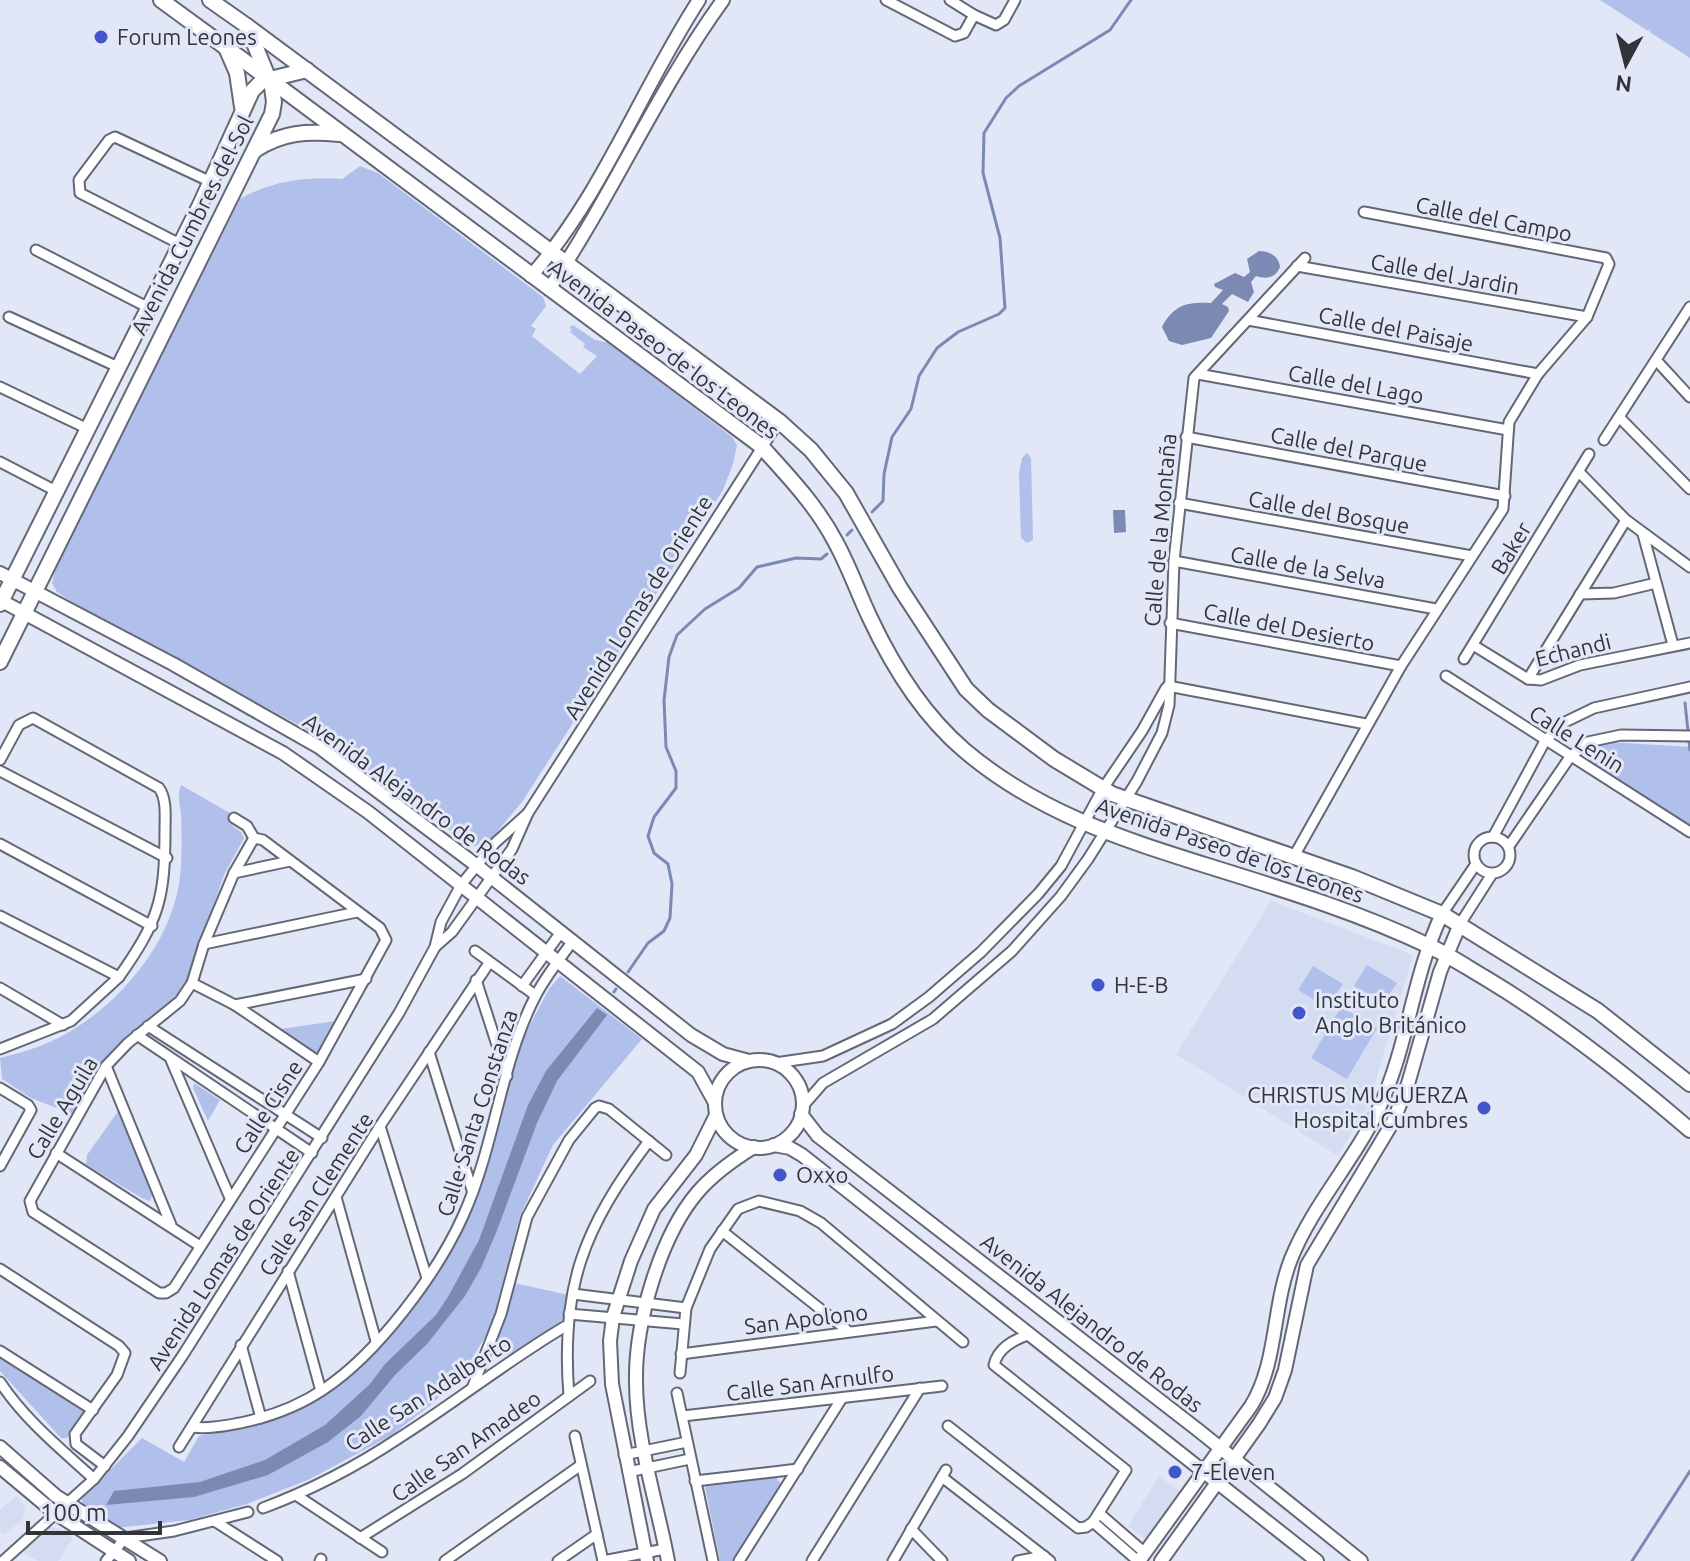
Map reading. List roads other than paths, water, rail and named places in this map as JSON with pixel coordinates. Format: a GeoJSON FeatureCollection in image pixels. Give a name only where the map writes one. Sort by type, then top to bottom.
{"type":"FeatureCollection","features":[{"type":"Feature","properties":{"kind":"main road","name":"Avenida Paseo de los Leones"},"geometry":{"type":"LineString","coordinates":[[161,0],[761,446],[813,503],[848,565],[870,618],[900,672],[934,721],[990,770],[1065,815],[1105,833],[1294,893],[1428,945],[1529,1005],[1584,1043],[1690,1130]]}},
{"type":"Feature","properties":{"kind":"main road","name":"Avenida Paseo de los Leones"},"geometry":{"type":"LineString","coordinates":[[210,0],[779,421],[811,450],[846,493],[900,588],[966,689],[988,710],[1054,759],[1102,790],[1352,877],[1442,914],[1598,1011],[1690,1084]]}},
{"type":"Feature","properties":{"kind":"main road"},"geometry":{"type":"LineString","coordinates":[[247,26],[269,79],[307,70]]}},
{"type":"Feature","properties":{"kind":"main road"},"geometry":{"type":"LineString","coordinates":[[227,49],[240,85],[242,107]]}},
{"type":"Feature","properties":{"kind":"main road","name":"Avenida Cumbres del Sol"},"geometry":{"type":"LineString","coordinates":[[0,602],[6,576],[56,491],[149,308],[211,182],[242,107],[255,87],[269,79],[274,92],[272,114],[255,151],[0,662]]}},
{"type":"Feature","properties":{"kind":"main road"},"geometry":{"type":"LineString","coordinates":[[255,151],[269,141],[296,132],[339,134]]}},
{"type":"Feature","properties":{"kind":"street"},"geometry":{"type":"LineString","coordinates":[[549,289],[567,262],[583,222],[680,30],[699,0]]}},
{"type":"Feature","properties":{"kind":"street"},"geometry":{"type":"LineString","coordinates":[[531,276],[583,222],[694,39],[723,0]]}},
{"type":"Feature","properties":{"kind":"street"},"geometry":{"type":"LineString","coordinates":[[886,0],[959,36],[974,15]]}},
{"type":"Feature","properties":{"kind":"street"},"geometry":{"type":"LineString","coordinates":[[950,0],[996,25],[1004,20],[1015,0]]}},
{"type":"Feature","properties":{"kind":"street"},"geometry":{"type":"LineString","coordinates":[[680,30],[694,39]]}},
{"type":"Feature","properties":{"kind":"street"},"geometry":{"type":"LineString","coordinates":[[180,244],[80,193],[78,184],[109,140],[115,137],[211,182]]}},
{"type":"Feature","properties":{"kind":"street","name":"Calle del Campo"},"geometry":{"type":"LineString","coordinates":[[1364,212],[1606,258],[1609,264],[1587,317]]}},
{"type":"Feature","properties":{"kind":"street"},"geometry":{"type":"LineString","coordinates":[[36,250],[149,308]]}},
{"type":"Feature","properties":{"kind":"street","name":"Calle del Jardin"},"geometry":{"type":"LineString","coordinates":[[1248,320],[1301,262],[1587,317]]}},
{"type":"Feature","properties":{"kind":"street"},"geometry":{"type":"LineString","coordinates":[[1604,440],[1690,307]]}},
{"type":"Feature","properties":{"kind":"street"},"geometry":{"type":"LineString","coordinates":[[9,317],[118,367]]}},
{"type":"Feature","properties":{"kind":"street"},"geometry":{"type":"LineString","coordinates":[[1293,858],[1366,724],[1436,609],[1503,509],[1509,422],[1538,374],[1587,317]]}},
{"type":"Feature","properties":{"kind":"street"},"geometry":{"type":"LineString","coordinates":[[1196,376],[1248,320]]}},
{"type":"Feature","properties":{"kind":"street","name":"Calle del Paisaje"},"geometry":{"type":"LineString","coordinates":[[1248,320],[1538,374]]}},
{"type":"Feature","properties":{"kind":"street"},"geometry":{"type":"LineString","coordinates":[[1656,360],[1690,397]]}},
{"type":"Feature","properties":{"kind":"street","name":"Calle del Lago"},"geometry":{"type":"LineString","coordinates":[[1196,376],[1508,430]]}},
{"type":"Feature","properties":{"kind":"street","name":"Calle de la Montaña"},"geometry":{"type":"LineString","coordinates":[[802,1110],[823,1083],[902,1039],[963,996],[1012,951],[1061,896],[1105,833],[1144,768],[1166,723],[1179,503],[1196,376]]}},
{"type":"Feature","properties":{"kind":"street"},"geometry":{"type":"LineString","coordinates":[[0,387],[88,429]]}},
{"type":"Feature","properties":{"kind":"street"},"geometry":{"type":"LineString","coordinates":[[1619,417],[1690,489]]}},
{"type":"Feature","properties":{"kind":"street","name":"Avenida Lomas de Oriente"},"geometry":{"type":"LineString","coordinates":[[435,947],[452,932],[512,849],[528,813],[779,421]]}},
{"type":"Feature","properties":{"kind":"street","name":"Calle del Parque"},"geometry":{"type":"LineString","coordinates":[[1186,437],[1505,496]]}},
{"type":"Feature","properties":{"kind":"street","name":"Baker"},"geometry":{"type":"LineString","coordinates":[[1464,659],[1589,454]]}},
{"type":"Feature","properties":{"kind":"street"},"geometry":{"type":"LineString","coordinates":[[0,462],[56,491]]}},
{"type":"Feature","properties":{"kind":"street"},"geometry":{"type":"LineString","coordinates":[[1579,472],[1626,520],[1690,567]]}},
{"type":"Feature","properties":{"kind":"street","name":"Calle del Bosque"},"geometry":{"type":"LineString","coordinates":[[1179,503],[1472,556]]}},
{"type":"Feature","properties":{"kind":"street"},"geometry":{"type":"LineString","coordinates":[[1528,679],[1626,520]]}},
{"type":"Feature","properties":{"kind":"street"},"geometry":{"type":"LineString","coordinates":[[1643,534],[1673,645]]}},
{"type":"Feature","properties":{"kind":"street","name":"Calle de la Selva"},"geometry":{"type":"LineString","coordinates":[[1174,561],[1436,609]]}},
{"type":"Feature","properties":{"kind":"street","name":"Avenida Alejandro de Rodas"},"geometry":{"type":"LineString","coordinates":[[6,576],[295,732],[351,770],[476,865],[691,1035],[723,1054],[749,1061]]}},
{"type":"Feature","properties":{"kind":"street"},"geometry":{"type":"LineString","coordinates":[[1580,594],[1614,593],[1656,583]]}},
{"type":"Feature","properties":{"kind":"street","name":"Avenida Alejandro de Rodas"},"geometry":{"type":"LineString","coordinates":[[0,602],[25,612],[283,753],[368,812],[698,1072],[714,1101]]}},
{"type":"Feature","properties":{"kind":"street","name":"Calle del Desierto"},"geometry":{"type":"LineString","coordinates":[[1170,623],[1401,666]]}},
{"type":"Feature","properties":{"kind":"street","name":"Echandi"},"geometry":{"type":"LineString","coordinates":[[1473,645],[1528,679],[1541,680],[1580,665],[1690,643]]}},
{"type":"Feature","properties":{"kind":"street"},"geometry":{"type":"LineString","coordinates":[[163,686],[173,664]]}},
{"type":"Feature","properties":{"kind":"street","name":"Calle Lenin"},"geometry":{"type":"LineString","coordinates":[[1446,676],[1690,832]]}},
{"type":"Feature","properties":{"kind":"street"},"geometry":{"type":"LineString","coordinates":[[1317,1561],[802,1155],[790,1148],[774,1145],[754,1147],[727,1135],[716,1115],[714,1101],[725,1075],[749,1061],[775,1063],[823,1056],[892,1024],[971,961],[1029,904],[1061,866],[1102,790],[1168,686],[1366,724]]}},
{"type":"Feature","properties":{"kind":"street"},"geometry":{"type":"LineString","coordinates":[[1493,837],[1545,741],[1563,723],[1586,711],[1690,687]]}},
{"type":"Feature","properties":{"kind":"street"},"geometry":{"type":"LineString","coordinates":[[0,760],[19,725],[25,720],[40,720],[159,788],[163,792],[165,808],[167,858],[164,884],[152,926],[119,977],[82,1013],[63,1025],[0,1049]]}},
{"type":"Feature","properties":{"kind":"street"},"geometry":{"type":"LineString","coordinates":[[283,753],[295,732]]}},
{"type":"Feature","properties":{"kind":"street"},"geometry":{"type":"LineString","coordinates":[[1509,846],[1570,757],[1588,742],[1621,735],[1690,736]]}},
{"type":"Feature","properties":{"kind":"street"},"geometry":{"type":"LineString","coordinates":[[0,771],[167,858]]}},
{"type":"Feature","properties":{"kind":"street","name":"Avenida Lomas de Oriente"},"geometry":{"type":"LineString","coordinates":[[3,1561],[94,1479],[161,1390],[399,1013],[435,947],[441,922],[461,885],[504,833],[528,813]]}},
{"type":"Feature","properties":{"kind":"street","name":"Calle Cisne"},"geometry":{"type":"LineString","coordinates":[[30,1209],[159,1293],[174,1288],[319,1062],[385,945],[385,935],[380,928],[263,840],[254,838],[247,826],[234,818]]}},
{"type":"Feature","properties":{"kind":"street"},"geometry":{"type":"LineString","coordinates":[[1493,837],[1509,846],[1508,865],[1499,873],[1483,871],[1476,864],[1474,852],[1481,841],[1493,837]]}},
{"type":"Feature","properties":{"kind":"street","name":"Calle Aguila"},"geometry":{"type":"LineString","coordinates":[[30,1209],[33,1193],[106,1066],[137,1035],[180,1001],[192,983],[204,944],[234,873],[254,838]]}},
{"type":"Feature","properties":{"kind":"street"},"geometry":{"type":"LineString","coordinates":[[0,844],[152,926]]}},
{"type":"Feature","properties":{"kind":"street"},"geometry":{"type":"LineString","coordinates":[[234,873],[290,861]]}},
{"type":"Feature","properties":{"kind":"street"},"geometry":{"type":"LineString","coordinates":[[1096,1518],[1141,1558],[1262,1386],[1281,1291],[1296,1247],[1362,1141],[1381,1103],[1428,945],[1442,914],[1476,864]]}},
{"type":"Feature","properties":{"kind":"street"},"geometry":{"type":"LineString","coordinates":[[1161,1561],[1269,1410],[1280,1385],[1310,1258],[1398,1112],[1446,955],[1460,924],[1492,874]]}},
{"type":"Feature","properties":{"kind":"street"},"geometry":{"type":"LineString","coordinates":[[204,944],[357,912]]}},
{"type":"Feature","properties":{"kind":"street"},"geometry":{"type":"LineString","coordinates":[[0,916],[119,977]]}},
{"type":"Feature","properties":{"kind":"street"},"geometry":{"type":"LineString","coordinates":[[522,986],[561,932]]}},
{"type":"Feature","properties":{"kind":"street","name":"Calle Santa Constanza"},"geometry":{"type":"LineString","coordinates":[[192,1427],[209,1429],[261,1418],[321,1391],[339,1378],[376,1341],[427,1278],[455,1233],[473,1190],[535,995],[572,942]]}},
{"type":"Feature","properties":{"kind":"street"},"geometry":{"type":"LineString","coordinates":[[475,951],[535,995]]}},
{"type":"Feature","properties":{"kind":"street","name":"Calle San Clemente"},"geometry":{"type":"LineString","coordinates":[[179,1447],[380,1126],[489,963]]}},
{"type":"Feature","properties":{"kind":"street"},"geometry":{"type":"LineString","coordinates":[[235,1005],[366,979]]}},
{"type":"Feature","properties":{"kind":"street"},"geometry":{"type":"LineString","coordinates":[[476,980],[507,1076]]}},
{"type":"Feature","properties":{"kind":"street"},"geometry":{"type":"LineString","coordinates":[[192,983],[235,1005],[319,1062]]}},
{"type":"Feature","properties":{"kind":"street"},"geometry":{"type":"LineString","coordinates":[[0,988],[63,1025]]}},
{"type":"Feature","properties":{"kind":"street"},"geometry":{"type":"LineString","coordinates":[[892,1024],[902,1039]]}},
{"type":"Feature","properties":{"kind":"street"},"geometry":{"type":"LineString","coordinates":[[148,1026],[322,1138]]}},
{"type":"Feature","properties":{"kind":"street"},"geometry":{"type":"LineString","coordinates":[[137,1035],[312,1153]]}},
{"type":"Feature","properties":{"kind":"street"},"geometry":{"type":"LineString","coordinates":[[429,1052],[473,1190]]}},
{"type":"Feature","properties":{"kind":"street"},"geometry":{"type":"LineString","coordinates":[[171,1060],[230,1198]]}},
{"type":"Feature","properties":{"kind":"street"},"geometry":{"type":"LineString","coordinates":[[774,1145],[794,1129],[802,1110],[796,1080],[775,1063]]}},
{"type":"Feature","properties":{"kind":"street"},"geometry":{"type":"LineString","coordinates":[[106,1066],[171,1225]]}},
{"type":"Feature","properties":{"kind":"street"},"geometry":{"type":"LineString","coordinates":[[0,1088],[31,1110],[0,1166]]}},
{"type":"Feature","properties":{"kind":"street"},"geometry":{"type":"LineString","coordinates":[[473,1386],[501,1314],[527,1217],[569,1140],[599,1106],[609,1109],[666,1155]]}},
{"type":"Feature","properties":{"kind":"street","name":"Avenida Alejandro de Rodas"},"geometry":{"type":"LineString","coordinates":[[802,1110],[818,1136],[1361,1561]]}},
{"type":"Feature","properties":{"kind":"street"},"geometry":{"type":"LineString","coordinates":[[646,1557],[624,1455],[611,1366],[613,1317],[631,1261],[654,1209],[696,1155],[716,1115]]}},
{"type":"Feature","properties":{"kind":"street"},"geometry":{"type":"LineString","coordinates":[[380,1126],[427,1278]]}},
{"type":"Feature","properties":{"kind":"street"},"geometry":{"type":"LineString","coordinates":[[569,1396],[566,1326],[583,1253],[609,1196],[649,1141]]}},
{"type":"Feature","properties":{"kind":"street"},"geometry":{"type":"LineString","coordinates":[[575,1436],[603,1561],[667,1555],[645,1451],[636,1383],[644,1319],[652,1283],[670,1238],[686,1209],[721,1169],[754,1147]]}},
{"type":"Feature","properties":{"kind":"street"},"geometry":{"type":"LineString","coordinates":[[56,1153],[200,1246]]}},
{"type":"Feature","properties":{"kind":"street"},"geometry":{"type":"LineString","coordinates":[[336,1197],[376,1341]]}},
{"type":"Feature","properties":{"kind":"street"},"geometry":{"type":"LineString","coordinates":[[680,1373],[686,1308],[710,1249],[738,1209],[759,1201],[791,1208],[821,1223],[963,1342]]}},
{"type":"Feature","properties":{"kind":"street"},"geometry":{"type":"LineString","coordinates":[[722,1231],[848,1331]]}},
{"type":"Feature","properties":{"kind":"street"},"geometry":{"type":"LineString","coordinates":[[0,1269],[119,1346],[125,1353],[117,1375],[75,1434],[76,1444],[105,1466]]}},
{"type":"Feature","properties":{"kind":"street"},"geometry":{"type":"LineString","coordinates":[[288,1271],[321,1391]]}},
{"type":"Feature","properties":{"kind":"street"},"geometry":{"type":"LineString","coordinates":[[986,1300],[1002,1279]]}},
{"type":"Feature","properties":{"kind":"street"},"geometry":{"type":"LineString","coordinates":[[573,1294],[686,1308]]}},
{"type":"Feature","properties":{"kind":"street"},"geometry":{"type":"LineString","coordinates":[[569,1314],[683,1324]]}},
{"type":"Feature","properties":{"kind":"street","name":"San Apolono"},"geometry":{"type":"LineString","coordinates":[[681,1354],[936,1321]]}},
{"type":"Feature","properties":{"kind":"street","name":"Calle San Adalberto"},"geometry":{"type":"LineString","coordinates":[[263,1508],[296,1495],[379,1451],[566,1326]]}},
{"type":"Feature","properties":{"kind":"street"},"geometry":{"type":"LineString","coordinates":[[948,1426],[1078,1528],[1086,1527],[1096,1518],[1126,1470],[994,1365],[996,1355],[1015,1339],[1030,1334]]}},
{"type":"Feature","properties":{"kind":"street"},"geometry":{"type":"LineString","coordinates":[[241,1345],[261,1418]]}},
{"type":"Feature","properties":{"kind":"street"},"geometry":{"type":"LineString","coordinates":[[0,1351],[93,1410]]}},
{"type":"Feature","properties":{"kind":"street","name":"Calle San Amadeo"},"geometry":{"type":"LineString","coordinates":[[360,1538],[462,1474],[590,1381]]}},
{"type":"Feature","properties":{"kind":"street"},"geometry":{"type":"LineString","coordinates":[[0,1382],[10,1397],[60,1450],[94,1479]]}},
{"type":"Feature","properties":{"kind":"street","name":"Calle San Arnulfo"},"geometry":{"type":"LineString","coordinates":[[683,1416],[942,1386]]}},
{"type":"Feature","properties":{"kind":"street"},"geometry":{"type":"LineString","coordinates":[[812,1561],[920,1388]]}},
{"type":"Feature","properties":{"kind":"street"},"geometry":{"type":"LineString","coordinates":[[677,1393],[713,1561]]}},
{"type":"Feature","properties":{"kind":"street"},"geometry":{"type":"LineString","coordinates":[[739,1561],[842,1398]]}},
{"type":"Feature","properties":{"kind":"street"},"geometry":{"type":"LineString","coordinates":[[624,1455],[687,1442]]}},
{"type":"Feature","properties":{"kind":"street"},"geometry":{"type":"LineString","coordinates":[[0,1447],[20,1467],[67,1503],[160,1561]]}},
{"type":"Feature","properties":{"kind":"street"},"geometry":{"type":"LineString","coordinates":[[628,1472],[690,1459]]}},
{"type":"Feature","properties":{"kind":"street"},"geometry":{"type":"LineString","coordinates":[[445,1561],[581,1465]]}},
{"type":"Feature","properties":{"kind":"street"},"geometry":{"type":"LineString","coordinates":[[0,1467],[109,1556],[129,1561]]}},
{"type":"Feature","properties":{"kind":"street"},"geometry":{"type":"LineString","coordinates":[[695,1481],[798,1469]]}},
{"type":"Feature","properties":{"kind":"street"},"geometry":{"type":"LineString","coordinates":[[893,1561],[944,1474],[1047,1559]]}},
{"type":"Feature","properties":{"kind":"street"},"geometry":{"type":"LineString","coordinates":[[296,1495],[382,1552]]}},
{"type":"Feature","properties":{"kind":"street"},"geometry":{"type":"LineString","coordinates":[[109,1556],[125,1538],[216,1522],[248,1512]]}},
{"type":"Feature","properties":{"kind":"street"},"geometry":{"type":"LineString","coordinates":[[216,1522],[277,1561]]}},
{"type":"Feature","properties":{"kind":"street"},"geometry":{"type":"LineString","coordinates":[[911,1529],[942,1561]]}},
{"type":"Feature","properties":{"kind":"street"},"geometry":{"type":"LineString","coordinates":[[558,1561],[597,1534]]}},
{"type":"Feature","properties":{"kind":"street"},"geometry":{"type":"LineString","coordinates":[[1018,1561],[1047,1559]]}},
{"type":"Feature","properties":{"kind":"waterway"},"geometry":{"type":"LineString","coordinates":[[872,512],[883,501],[884,474],[892,437],[911,409],[919,376],[937,348],[958,332],[999,314],[1005,308],[1000,238],[983,173],[984,133],[1006,98],[1019,86],[1110,30],[1131,0]]}},
{"type":"Feature","properties":{"kind":"waterway"},"geometry":{"type":"LineString","coordinates":[[847,535],[852,530]]}},
{"type":"Feature","properties":{"kind":"waterway"},"geometry":{"type":"LineString","coordinates":[[628,972],[648,943],[664,931],[670,918],[672,884],[668,864],[654,853],[648,836],[654,817],[676,788],[676,771],[666,747],[664,700],[669,657],[677,635],[705,609],[739,588],[757,567],[796,558],[821,559],[827,554]]}},
{"type":"Feature","properties":{"kind":"waterway"},"geometry":{"type":"LineString","coordinates":[[1685,703],[1688,731]]}},
{"type":"Feature","properties":{"kind":"waterway"},"geometry":{"type":"LineString","coordinates":[[1689,741],[1690,750]]}},
{"type":"Feature","properties":{"kind":"waterway"},"geometry":{"type":"LineString","coordinates":[[1632,1561],[1690,1471]]}},
{"type":"Feature","properties":{"kind":"place","name":"Forum Leones"},"geometry":{"type":"Point","coordinates":[101,37]}},
{"type":"Feature","properties":{"kind":"place","name":"H-E-B"},"geometry":{"type":"Point","coordinates":[1098,985]}},
{"type":"Feature","properties":{"kind":"place","name":"Instituto Anglo Británico"},"geometry":{"type":"Point","coordinates":[1299,1013]}},
{"type":"Feature","properties":{"kind":"place","name":"CHRISTUS MUGUERZA Hospital Cumbres"},"geometry":{"type":"Point","coordinates":[1484,1108]}},
{"type":"Feature","properties":{"kind":"place","name":"Oxxo"},"geometry":{"type":"Point","coordinates":[780,1175]}},
{"type":"Feature","properties":{"kind":"place","name":"7-Eleven"},"geometry":{"type":"Point","coordinates":[1175,1472]}}]}
